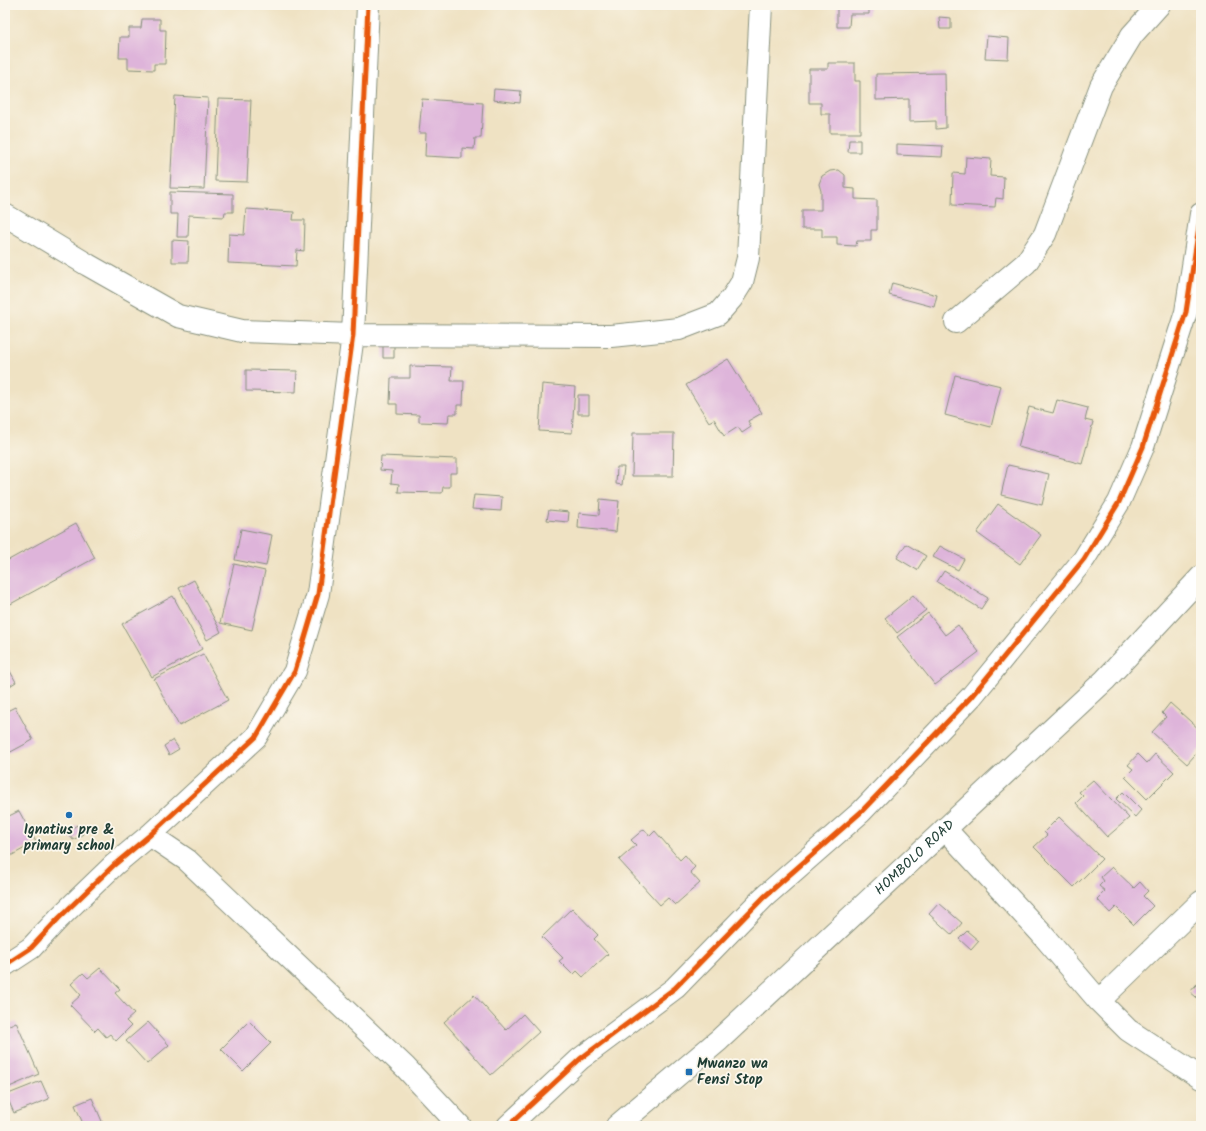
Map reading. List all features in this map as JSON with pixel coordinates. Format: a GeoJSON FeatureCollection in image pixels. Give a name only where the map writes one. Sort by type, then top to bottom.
{"type":"FeatureCollection","features":[{"type":"Feature","properties":{"kind":"street"},"geometry":{"type":"LineString","coordinates":[[5,964],[31,948],[59,918],[114,865],[150,835],[256,737],[295,671],[318,594],[352,335],[368,5]]}},
{"type":"Feature","properties":{"kind":"street"},"geometry":{"type":"LineString","coordinates":[[5,215],[88,265],[178,316],[242,331],[352,335],[612,336],[679,329],[718,314],[732,298],[742,282],[748,258],[761,5]]}},
{"type":"Feature","properties":{"kind":"street"},"geometry":{"type":"LineString","coordinates":[[956,322],[1026,263],[1045,234],[1101,86],[1132,35],[1159,5]]}},
{"type":"Feature","properties":{"kind":"street"},"geometry":{"type":"LineString","coordinates":[[508,1126],[580,1059],[675,988],[764,897],[861,812],[971,697],[1084,559],[1119,502],[1144,447],[1186,312],[1201,214]]}},
{"type":"Feature","properties":{"kind":"street","name":"HOMBOLO ROAD"},"geometry":{"type":"LineString","coordinates":[[617,1126],[719,1040],[1105,680],[1201,577]]}},
{"type":"Feature","properties":{"kind":"street"},"geometry":{"type":"LineString","coordinates":[[945,829],[1041,933],[1099,1001],[1128,1030],[1201,1078]]}},
{"type":"Feature","properties":{"kind":"street"},"geometry":{"type":"LineString","coordinates":[[150,835],[187,860],[405,1067],[460,1126]]}},
{"type":"Feature","properties":{"kind":"street"},"geometry":{"type":"LineString","coordinates":[[1099,1001],[1201,902]]}},
{"type":"Feature","properties":{"kind":"building"},"geometry":{"type":"Polygon","coordinates":[[[837,5],[869,5],[869,14],[850,14],[849,27],[837,27],[837,5]]]}},
{"type":"Feature","properties":{"kind":"building"},"geometry":{"type":"Polygon","coordinates":[[[939,17],[951,18],[951,29],[940,29],[939,17]]]}},
{"type":"Feature","properties":{"kind":"building"},"geometry":{"type":"Polygon","coordinates":[[[142,19],[160,19],[160,30],[166,30],[165,64],[154,64],[154,70],[128,69],[128,58],[119,58],[120,37],[129,37],[129,28],[141,28],[142,19]]]}},
{"type":"Feature","properties":{"kind":"building"},"geometry":{"type":"Polygon","coordinates":[[[987,36],[1009,38],[1008,59],[985,58],[987,36]]]}},
{"type":"Feature","properties":{"kind":"building"},"geometry":{"type":"Polygon","coordinates":[[[828,63],[855,63],[855,81],[860,81],[860,133],[830,133],[830,114],[821,114],[821,103],[809,103],[809,69],[828,69],[828,63]]]}},
{"type":"Feature","properties":{"kind":"building"},"geometry":{"type":"Polygon","coordinates":[[[945,73],[946,128],[936,129],[936,121],[909,122],[909,99],[876,100],[876,74],[945,73]]]}},
{"type":"Feature","properties":{"kind":"building"},"geometry":{"type":"Polygon","coordinates":[[[494,89],[521,91],[520,103],[493,100],[494,89]]]}},
{"type":"Feature","properties":{"kind":"building"},"geometry":{"type":"Polygon","coordinates":[[[175,96],[208,98],[204,189],[170,188],[175,96]]]}},
{"type":"Feature","properties":{"kind":"building"},"geometry":{"type":"Polygon","coordinates":[[[218,99],[251,100],[247,182],[215,181],[218,99]]]}},
{"type":"Feature","properties":{"kind":"building"},"geometry":{"type":"Polygon","coordinates":[[[422,99],[483,103],[481,138],[475,138],[474,149],[462,148],[462,158],[425,156],[426,133],[419,133],[422,99]]]}},
{"type":"Feature","properties":{"kind":"building"},"geometry":{"type":"Polygon","coordinates":[[[849,140],[860,140],[860,152],[848,152],[849,140]]]}},
{"type":"Feature","properties":{"kind":"building"},"geometry":{"type":"Polygon","coordinates":[[[897,144],[943,146],[942,157],[897,155],[897,144]]]}},
{"type":"Feature","properties":{"kind":"building"},"geometry":{"type":"Polygon","coordinates":[[[966,157],[991,159],[990,176],[1004,177],[1003,199],[996,198],[995,207],[952,205],[953,173],[965,174],[966,157]]]}},
{"type":"Feature","properties":{"kind":"building"},"geometry":{"type":"Polygon","coordinates":[[[839,170],[845,175],[845,188],[855,189],[855,199],[877,200],[877,230],[871,230],[871,241],[857,241],[856,246],[837,245],[837,237],[822,237],[822,229],[802,229],[802,210],[821,210],[821,191],[819,184],[822,176],[830,171],[839,170]]]}},
{"type":"Feature","properties":{"kind":"building"},"geometry":{"type":"Polygon","coordinates":[[[170,192],[233,194],[233,212],[225,212],[224,217],[189,215],[188,237],[177,237],[178,214],[170,214],[170,192]]]}},
{"type":"Feature","properties":{"kind":"building"},"geometry":{"type":"Polygon","coordinates":[[[246,209],[294,212],[293,220],[305,220],[304,251],[297,250],[296,266],[228,263],[229,234],[244,235],[246,209]]]}},
{"type":"Feature","properties":{"kind":"building"},"geometry":{"type":"Polygon","coordinates":[[[172,240],[189,241],[188,262],[172,262],[172,240]]]}},
{"type":"Feature","properties":{"kind":"building"},"geometry":{"type":"Polygon","coordinates":[[[892,283],[937,295],[934,307],[889,295],[892,283]]]}},
{"type":"Feature","properties":{"kind":"building"},"geometry":{"type":"Polygon","coordinates":[[[383,346],[394,346],[394,358],[383,358],[383,346]]]}},
{"type":"Feature","properties":{"kind":"building"},"geometry":{"type":"Polygon","coordinates":[[[728,359],[762,413],[748,421],[751,427],[742,433],[738,427],[724,436],[714,419],[709,422],[686,385],[728,359]]]}},
{"type":"Feature","properties":{"kind":"building"},"geometry":{"type":"Polygon","coordinates":[[[410,366],[452,367],[451,381],[464,381],[463,405],[457,405],[457,414],[449,414],[448,423],[419,422],[419,415],[397,414],[397,404],[390,404],[391,378],[410,378],[410,366]]]}},
{"type":"Feature","properties":{"kind":"building"},"geometry":{"type":"Polygon","coordinates":[[[246,370],[297,371],[296,392],[246,391],[246,370]]]}},
{"type":"Feature","properties":{"kind":"building"},"geometry":{"type":"Polygon","coordinates":[[[955,375],[1001,386],[991,427],[945,415],[955,375]]]}},
{"type":"Feature","properties":{"kind":"building"},"geometry":{"type":"Polygon","coordinates":[[[542,384],[575,387],[572,433],[539,431],[542,384]]]}},
{"type":"Feature","properties":{"kind":"building"},"geometry":{"type":"Polygon","coordinates":[[[578,395],[589,395],[589,414],[578,414],[578,395]]]}},
{"type":"Feature","properties":{"kind":"building"},"geometry":{"type":"Polygon","coordinates":[[[1057,400],[1088,408],[1085,420],[1093,422],[1082,464],[1018,447],[1029,407],[1053,413],[1057,400]]]}},
{"type":"Feature","properties":{"kind":"building"},"geometry":{"type":"Polygon","coordinates":[[[633,433],[674,433],[673,476],[632,476],[633,433]]]}},
{"type":"Feature","properties":{"kind":"building"},"geometry":{"type":"Polygon","coordinates":[[[381,456],[457,459],[457,473],[450,473],[450,487],[443,487],[442,493],[398,492],[399,484],[391,483],[392,471],[380,470],[381,456]]]}},
{"type":"Feature","properties":{"kind":"building"},"geometry":{"type":"Polygon","coordinates":[[[1008,465],[1049,474],[1042,505],[1001,495],[1008,465]]]}},
{"type":"Feature","properties":{"kind":"building"},"geometry":{"type":"Polygon","coordinates":[[[617,467],[624,467],[622,485],[616,484],[617,467]]]}},
{"type":"Feature","properties":{"kind":"building"},"geometry":{"type":"Polygon","coordinates":[[[474,495],[502,497],[501,511],[472,509],[474,495]]]}},
{"type":"Feature","properties":{"kind":"building"},"geometry":{"type":"Polygon","coordinates":[[[600,499],[619,501],[616,532],[578,528],[579,513],[599,515],[600,499]]]}},
{"type":"Feature","properties":{"kind":"building"},"geometry":{"type":"Polygon","coordinates":[[[998,504],[1041,535],[1020,564],[977,533],[998,504]]]}},
{"type":"Feature","properties":{"kind":"building"},"geometry":{"type":"Polygon","coordinates":[[[549,510],[569,512],[568,522],[547,520],[549,510]]]}},
{"type":"Feature","properties":{"kind":"building"},"geometry":{"type":"Polygon","coordinates":[[[76,523],[95,558],[5,607],[5,562],[76,523]]]}},
{"type":"Feature","properties":{"kind":"building"},"geometry":{"type":"Polygon","coordinates":[[[241,529],[272,535],[266,566],[235,560],[241,529]]]}},
{"type":"Feature","properties":{"kind":"building"},"geometry":{"type":"Polygon","coordinates":[[[906,544],[926,556],[917,570],[897,558],[906,544]]]}},
{"type":"Feature","properties":{"kind":"building"},"geometry":{"type":"Polygon","coordinates":[[[940,546],[964,559],[958,570],[933,557],[940,546]]]}},
{"type":"Feature","properties":{"kind":"building"},"geometry":{"type":"Polygon","coordinates":[[[234,564],[265,571],[252,630],[220,623],[234,564]]]}},
{"type":"Feature","properties":{"kind":"building"},"geometry":{"type":"Polygon","coordinates":[[[944,571],[988,598],[981,609],[937,582],[944,571]]]}},
{"type":"Feature","properties":{"kind":"building"},"geometry":{"type":"Polygon","coordinates":[[[194,580],[221,632],[207,640],[179,588],[194,580]]]}},
{"type":"Feature","properties":{"kind":"building"},"geometry":{"type":"Polygon","coordinates":[[[913,595],[926,610],[897,633],[885,618],[913,595]]]}},
{"type":"Feature","properties":{"kind":"building"},"geometry":{"type":"Polygon","coordinates":[[[173,596],[202,649],[152,677],[122,624],[173,596]]]}},
{"type":"Feature","properties":{"kind":"building"},"geometry":{"type":"Polygon","coordinates":[[[928,613],[945,635],[958,625],[979,652],[935,685],[897,637],[928,613]]]}},
{"type":"Feature","properties":{"kind":"building"},"geometry":{"type":"Polygon","coordinates":[[[203,654],[228,700],[179,726],[154,679],[203,654]]]}},
{"type":"Feature","properties":{"kind":"building"},"geometry":{"type":"Polygon","coordinates":[[[5,662],[16,682],[5,689],[5,662]]]}},
{"type":"Feature","properties":{"kind":"building"},"geometry":{"type":"Polygon","coordinates":[[[1170,703],[1201,731],[1201,748],[1187,764],[1152,732],[1166,717],[1162,713],[1170,703]]]}},
{"type":"Feature","properties":{"kind":"building"},"geometry":{"type":"Polygon","coordinates":[[[15,707],[33,740],[5,755],[5,712],[15,707]]]}},
{"type":"Feature","properties":{"kind":"building"},"geometry":{"type":"Polygon","coordinates":[[[173,740],[179,749],[169,755],[164,746],[173,740]]]}},
{"type":"Feature","properties":{"kind":"building"},"geometry":{"type":"Polygon","coordinates":[[[1138,754],[1147,763],[1155,754],[1174,772],[1147,799],[1125,777],[1133,769],[1128,765],[1138,754]]]}},
{"type":"Feature","properties":{"kind":"building"},"geometry":{"type":"Polygon","coordinates":[[[1093,780],[1129,818],[1107,837],[1076,803],[1083,796],[1079,792],[1093,780]]]}},
{"type":"Feature","properties":{"kind":"building"},"geometry":{"type":"Polygon","coordinates":[[[1123,792],[1141,810],[1135,817],[1116,799],[1123,792]]]}},
{"type":"Feature","properties":{"kind":"building"},"geometry":{"type":"Polygon","coordinates":[[[19,811],[36,842],[5,859],[5,818],[19,811]]]}},
{"type":"Feature","properties":{"kind":"building"},"geometry":{"type":"Polygon","coordinates":[[[1059,817],[1102,859],[1074,887],[1034,847],[1047,835],[1044,832],[1059,817]]]}},
{"type":"Feature","properties":{"kind":"building"},"geometry":{"type":"Polygon","coordinates":[[[77,825],[83,834],[73,840],[67,832],[77,825]]]}},
{"type":"Feature","properties":{"kind":"building"},"geometry":{"type":"Polygon","coordinates":[[[644,829],[650,836],[655,831],[680,860],[685,855],[695,867],[690,872],[700,883],[675,905],[668,898],[660,905],[619,860],[636,845],[631,840],[644,829]]]}},
{"type":"Feature","properties":{"kind":"building"},"geometry":{"type":"Polygon","coordinates":[[[1112,867],[1134,888],[1140,882],[1148,891],[1143,896],[1153,906],[1134,925],[1116,907],[1110,913],[1097,899],[1105,891],[1099,886],[1104,881],[1101,877],[1112,867]]]}},
{"type":"Feature","properties":{"kind":"building"},"geometry":{"type":"Polygon","coordinates":[[[939,903],[962,923],[952,935],[929,914],[939,903]]]}},
{"type":"Feature","properties":{"kind":"building"},"geometry":{"type":"Polygon","coordinates":[[[572,908],[598,935],[594,939],[608,954],[583,977],[577,971],[573,975],[559,961],[563,958],[542,937],[572,908]]]}},
{"type":"Feature","properties":{"kind":"building"},"geometry":{"type":"Polygon","coordinates":[[[967,931],[979,941],[971,950],[959,939],[967,931]]]}},
{"type":"Feature","properties":{"kind":"building"},"geometry":{"type":"Polygon","coordinates":[[[100,968],[120,989],[115,993],[134,1014],[126,1021],[131,1026],[116,1041],[110,1034],[106,1037],[98,1028],[95,1031],[70,1005],[81,995],[71,984],[83,973],[88,978],[100,968]]]}},
{"type":"Feature","properties":{"kind":"building"},"geometry":{"type":"Polygon","coordinates":[[[1201,979],[1201,1001],[1190,992],[1201,979]]]}},
{"type":"Feature","properties":{"kind":"building"},"geometry":{"type":"Polygon","coordinates":[[[474,995],[506,1030],[523,1014],[539,1032],[491,1075],[444,1022],[474,995]]]}},
{"type":"Feature","properties":{"kind":"building"},"geometry":{"type":"Polygon","coordinates":[[[249,1021],[271,1043],[243,1071],[221,1049],[249,1021]]]}},
{"type":"Feature","properties":{"kind":"building"},"geometry":{"type":"Polygon","coordinates":[[[16,1022],[39,1074],[5,1089],[5,1027],[16,1022]]]}},
{"type":"Feature","properties":{"kind":"building"},"geometry":{"type":"Polygon","coordinates":[[[148,1022],[169,1045],[147,1064],[126,1041],[148,1022]]]}},
{"type":"Feature","properties":{"kind":"building"},"geometry":{"type":"Polygon","coordinates":[[[41,1081],[49,1099],[14,1113],[6,1095],[41,1081]]]}},
{"type":"Feature","properties":{"kind":"building"},"geometry":{"type":"Polygon","coordinates":[[[92,1098],[104,1126],[84,1126],[75,1105],[92,1098]]]}},
{"type":"Feature","properties":{"kind":"cycle path"},"geometry":{"type":"LineString","coordinates":[[5,965],[31,948],[59,918],[114,865],[150,835],[256,737],[295,671],[318,594],[353,335],[368,5]]}},
{"type":"Feature","properties":{"kind":"cycle path"},"geometry":{"type":"LineString","coordinates":[[508,1126],[580,1059],[675,988],[764,897],[861,812],[971,697],[1084,559],[1119,502],[1143,447],[1186,312],[1201,214]]}},
{"type":"Feature","properties":{"kind":"place","name":"Ignatius pre & primary school"},"geometry":{"type":"Point","coordinates":[69,815]}},
{"type":"Feature","properties":{"kind":"place","name":"Mwanzo wa Fensi Stop"},"geometry":{"type":"Point","coordinates":[689,1072]}}]}
